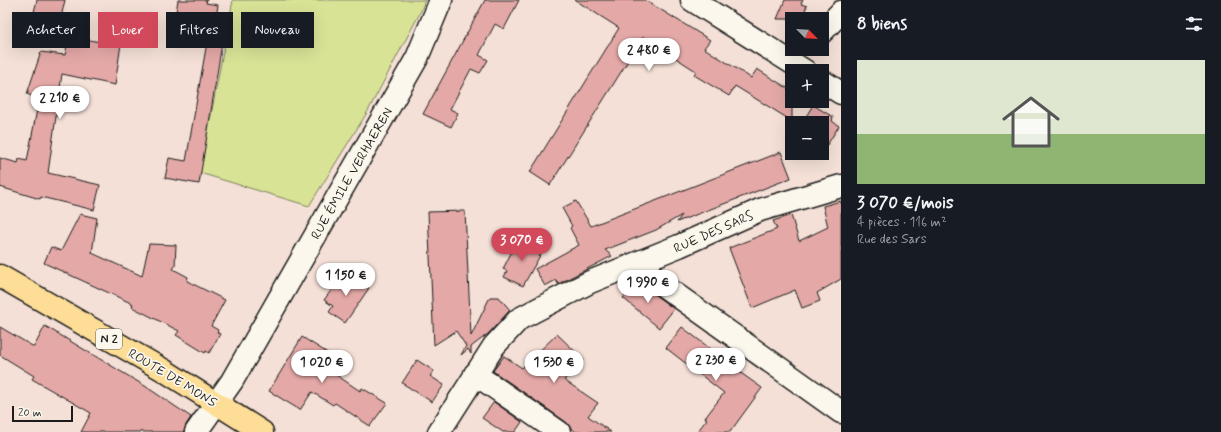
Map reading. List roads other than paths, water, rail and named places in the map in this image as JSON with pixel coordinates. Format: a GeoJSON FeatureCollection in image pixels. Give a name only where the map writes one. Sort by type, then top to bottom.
{"type":"FeatureCollection","features":[{"type":"Feature","properties":{"kind":"main road","name":"ROUTE DE MONS"},"geometry":{"type":"LineString","coordinates":[[0,276],[165,371],[262,432]]}},
{"type":"Feature","properties":{"kind":"street","name":"RUE ÉMILE VERHAEREN"},"geometry":{"type":"LineString","coordinates":[[196,432],[232,381],[417,58],[441,0]]}},
{"type":"Feature","properties":{"kind":"street"},"geometry":{"type":"LineString","coordinates":[[692,0],[801,61]]}},
{"type":"Feature","properties":{"kind":"street"},"geometry":{"type":"LineString","coordinates":[[829,25],[841,12]]}},
{"type":"Feature","properties":{"kind":"street"},"geometry":{"type":"LineString","coordinates":[[829,85],[841,93]]}},
{"type":"Feature","properties":{"kind":"street","name":"RUE DES SARS"},"geometry":{"type":"LineString","coordinates":[[439,432],[494,346],[519,319],[590,282],[760,210],[841,186]]}},
{"type":"Feature","properties":{"kind":"street"},"geometry":{"type":"LineString","coordinates":[[642,261],[654,279],[841,412]]}},
{"type":"Feature","properties":{"kind":"street"},"geometry":{"type":"LineString","coordinates":[[476,374],[559,432]]}}]}
